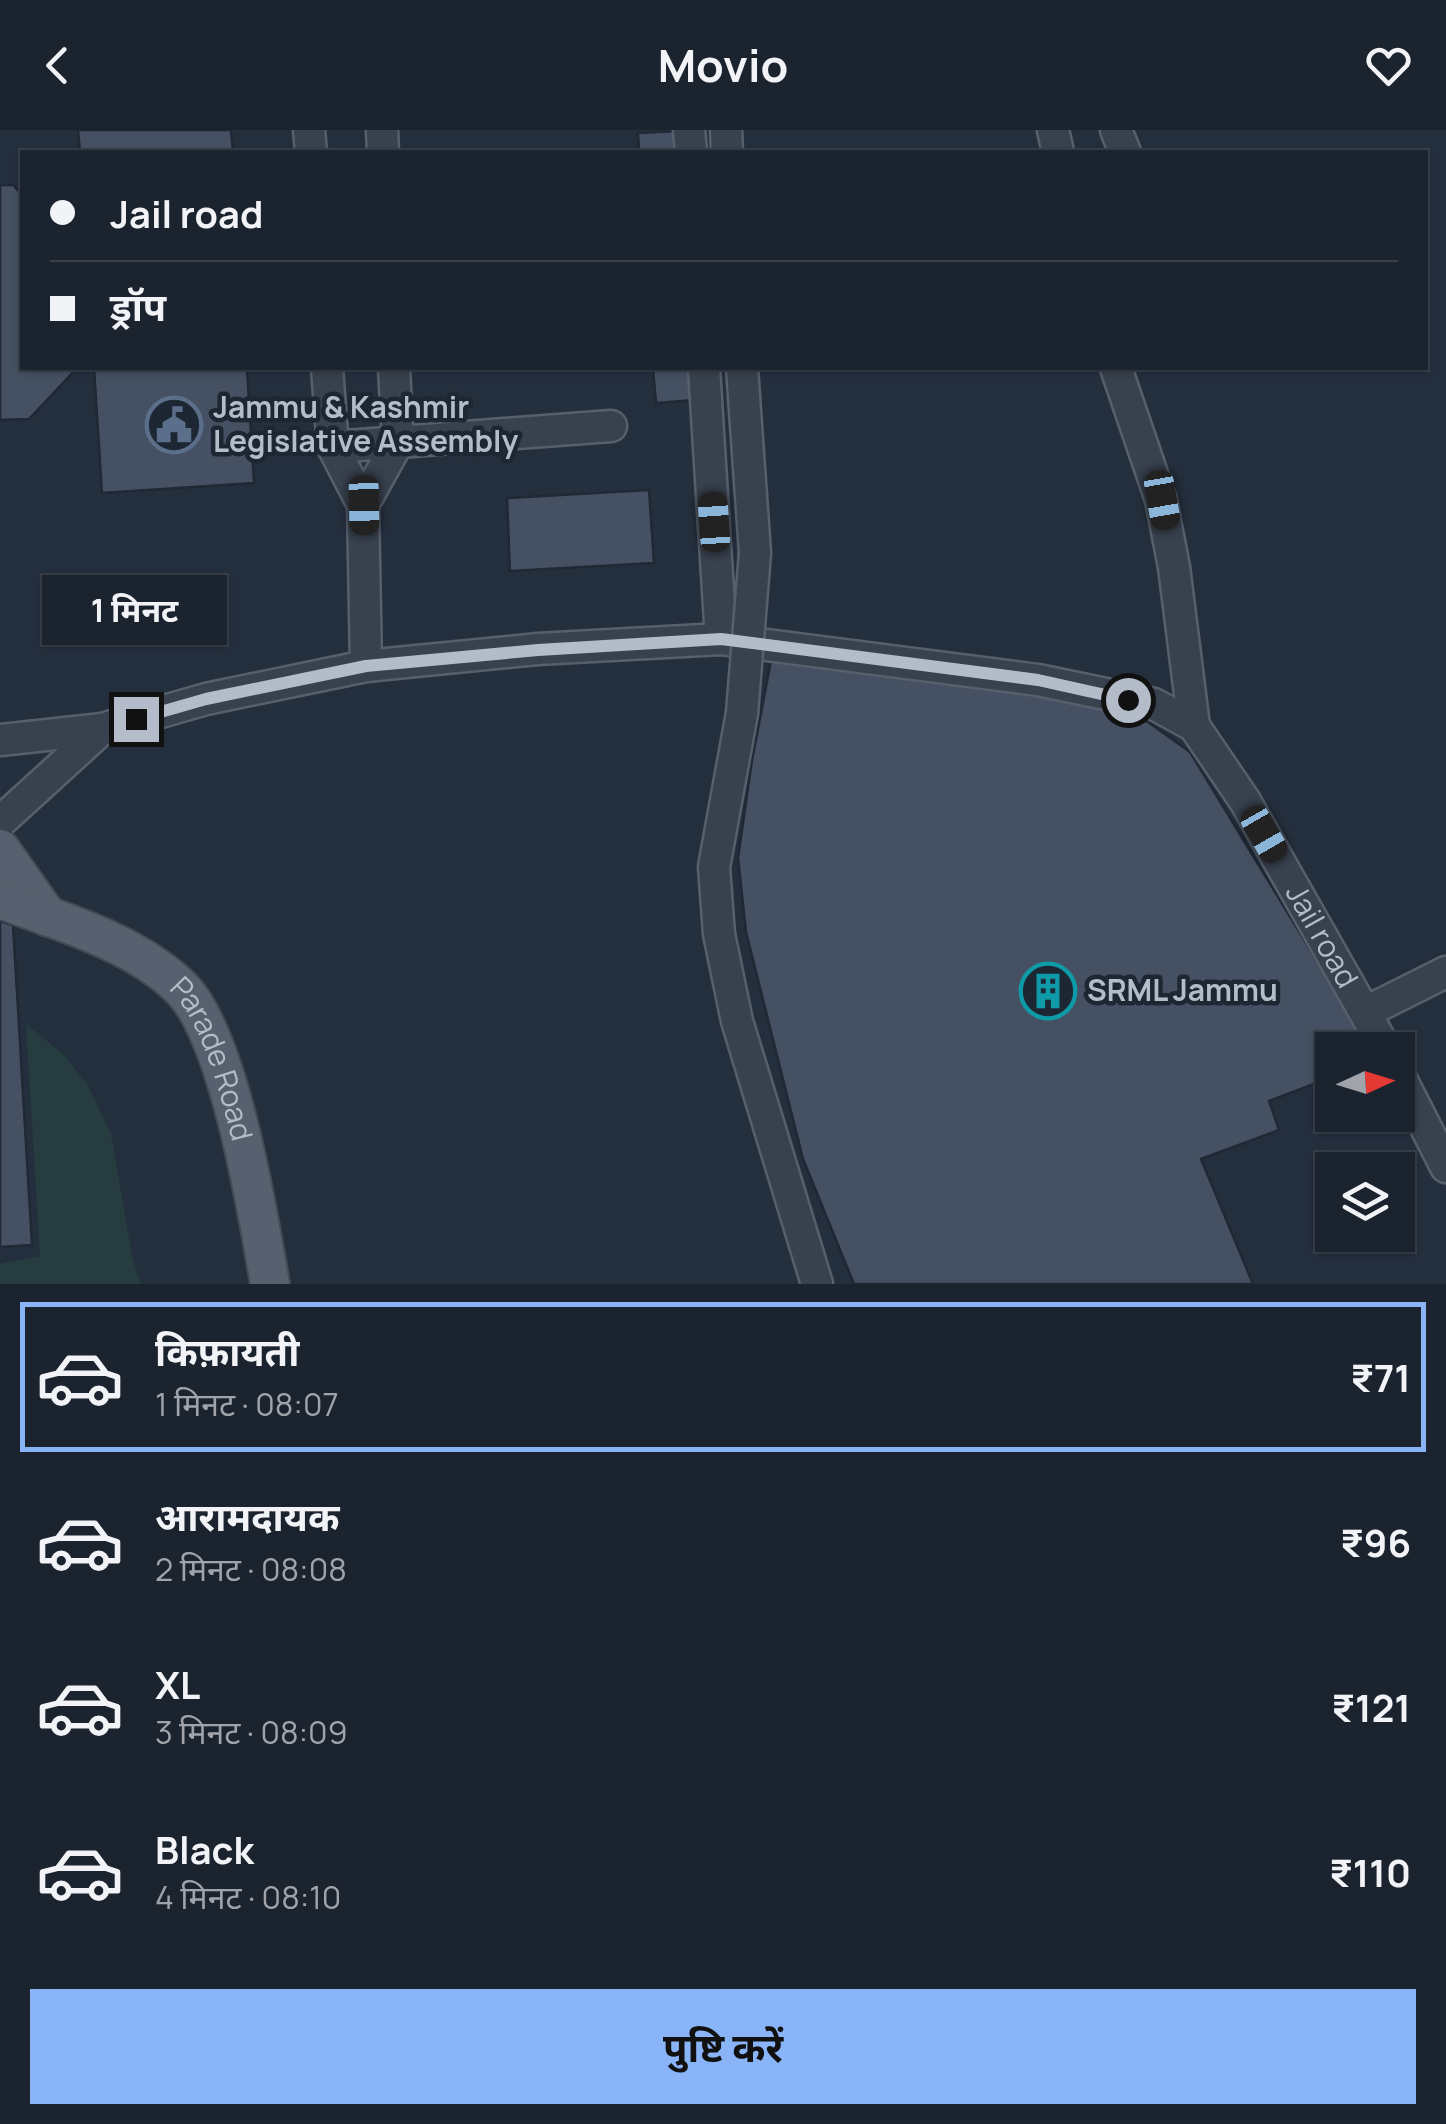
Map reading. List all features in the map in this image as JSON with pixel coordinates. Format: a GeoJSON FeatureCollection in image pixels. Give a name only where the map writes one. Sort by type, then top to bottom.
{"type":"FeatureCollection","features":[{"type":"Feature","properties":{"kind":"main road"},"geometry":{"type":"LineString","coordinates":[[0,850],[48,917]]}},
{"type":"Feature","properties":{"kind":"main road","name":"Parade Road"},"geometry":{"type":"LineString","coordinates":[[0,899],[100,938],[144,960],[180,986],[206,1023],[227,1084],[270,1284]]}},
{"type":"Feature","properties":{"kind":"street"},"geometry":{"type":"LineString","coordinates":[[327,370],[333,447],[364,505],[366,666]]}},
{"type":"Feature","properties":{"kind":"street"},"geometry":{"type":"LineString","coordinates":[[364,505],[398,442],[394,370]]}},
{"type":"Feature","properties":{"kind":"street"},"geometry":{"type":"LineString","coordinates":[[704,370],[721,639]]}},
{"type":"Feature","properties":{"kind":"street"},"geometry":{"type":"LineString","coordinates":[[742,370],[755,553],[742,713],[714,867],[719,934],[736,1021],[817,1284]]}},
{"type":"Feature","properties":{"kind":"street"},"geometry":{"type":"LineString","coordinates":[[1117,370],[1162,500],[1194,726]]}},
{"type":"Feature","properties":{"kind":"street"},"geometry":{"type":"LineString","coordinates":[[333,447],[612,426]]}},
{"type":"Feature","properties":{"kind":"street","name":"Jail road"},"geometry":{"type":"LineString","coordinates":[[0,740],[102,729],[206,699],[366,666],[721,639],[1038,680],[1154,704],[1194,726],[1246,801],[1377,1032]]}},
{"type":"Feature","properties":{"kind":"street"},"geometry":{"type":"LineString","coordinates":[[0,822],[102,729]]}},
{"type":"Feature","properties":{"kind":"street"},"geometry":{"type":"LineString","coordinates":[[1366,1012],[1446,972]]}},
{"type":"Feature","properties":{"kind":"street"},"geometry":{"type":"LineString","coordinates":[[1415,1106],[1446,1167]]}},
{"type":"Feature","properties":{"kind":"green space"},"geometry":{"type":"Polygon","coordinates":[[[26,1024],[64,1055],[87,1084],[111,1133],[132,1256],[141,1284],[0,1284],[0,1264],[40,1256],[26,1024]]]}},
{"type":"Feature","properties":{"kind":"building"},"geometry":{"type":"Polygon","coordinates":[[[78,130],[231,130],[233,150],[80,150],[78,130]]]}},
{"type":"Feature","properties":{"kind":"building"},"geometry":{"type":"Polygon","coordinates":[[[677,131],[679,150],[639,150],[638,133],[677,131]]]}},
{"type":"Feature","properties":{"kind":"building"},"geometry":{"type":"Polygon","coordinates":[[[0,185],[13,185],[20,193],[20,370],[75,370],[29,419],[0,420],[0,185]]]}},
{"type":"Feature","properties":{"kind":"building","name":"Jammu & Kashmir Legislative Assembly"},"geometry":{"type":"Polygon","coordinates":[[[94,370],[247,370],[254,483],[102,493],[94,370]]]}},
{"type":"Feature","properties":{"kind":"building"},"geometry":{"type":"Polygon","coordinates":[[[653,370],[693,370],[695,400],[656,403],[653,370]]]}},
{"type":"Feature","properties":{"kind":"building"},"geometry":{"type":"Polygon","coordinates":[[[649,490],[654,563],[510,571],[507,498],[649,490]]]}},
{"type":"Feature","properties":{"kind":"building","name":"SRML Jammu"},"geometry":{"type":"Polygon","coordinates":[[[773,650],[1035,684],[1141,717],[1190,752],[1360,1032],[1315,1032],[1315,1083],[1269,1101],[1279,1130],[1201,1159],[1253,1284],[854,1284],[803,1159],[746,932],[738,858],[773,650]]]}},
{"type":"Feature","properties":{"kind":"building"},"geometry":{"type":"Polygon","coordinates":[[[0,921],[13,925],[32,1245],[0,1247],[0,921]]]}},
{"type":"Feature","properties":{"kind":"place","name":"Jammu & Kashmir Legislative Assembly"},"geometry":{"type":"Point","coordinates":[174,425]}},
{"type":"Feature","properties":{"kind":"place","name":"SRML Jammu"},"geometry":{"type":"Point","coordinates":[1048,991]}},
{"type":"Feature","properties":{"kind":"route"},"geometry":{"type":"LineString","coordinates":[[136,719],[206,699],[366,666],[721,639],[1038,680],[1128,700]]}}]}
